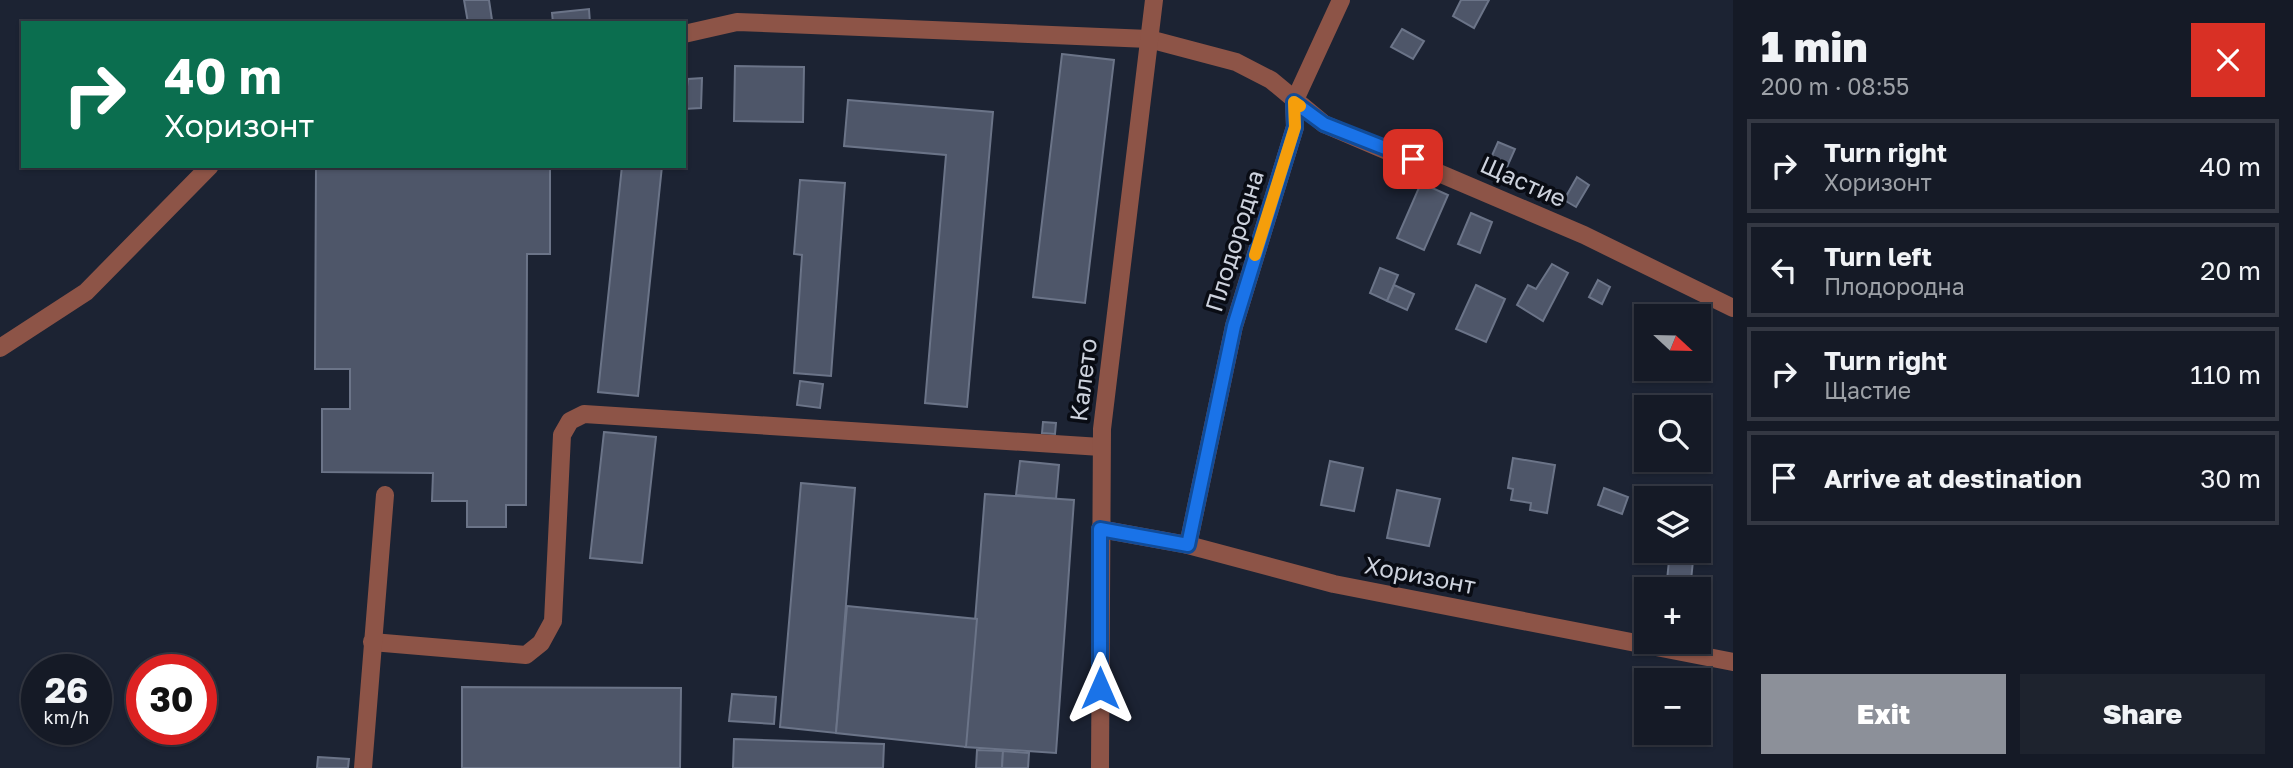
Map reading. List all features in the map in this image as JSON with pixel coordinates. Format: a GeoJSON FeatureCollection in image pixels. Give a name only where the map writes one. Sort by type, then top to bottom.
{"type":"FeatureCollection","features":[{"type":"Feature","properties":{"kind":"street","name":"Калето"},"geometry":{"type":"LineString","coordinates":[[1100,768],[1101,447],[1154,0]]}},
{"type":"Feature","properties":{"kind":"street","name":"Плодородна"},"geometry":{"type":"LineString","coordinates":[[1188,545],[1234,326],[1295,127],[1294,102],[1341,0]]}},
{"type":"Feature","properties":{"kind":"street","name":"Щастие"},"geometry":{"type":"LineString","coordinates":[[686,34],[737,22],[1149,39],[1236,61],[1271,80],[1294,102],[1324,124],[1584,235],[1733,308]]}},
{"type":"Feature","properties":{"kind":"street"},"geometry":{"type":"LineString","coordinates":[[0,348],[86,292],[208,168]]}},
{"type":"Feature","properties":{"kind":"street"},"geometry":{"type":"LineString","coordinates":[[372,642],[526,655],[541,643],[553,621],[562,435],[570,421],[584,414],[1101,447]]}},
{"type":"Feature","properties":{"kind":"street"},"geometry":{"type":"LineString","coordinates":[[363,768],[385,495]]}},
{"type":"Feature","properties":{"kind":"street","name":"Хоризонт"},"geometry":{"type":"LineString","coordinates":[[1100,529],[1188,545],[1334,584],[1733,662]]}},
{"type":"Feature","properties":{"kind":"building"},"geometry":{"type":"Polygon","coordinates":[[[464,0],[489,0],[492,20],[468,21],[464,0]]]}},
{"type":"Feature","properties":{"kind":"building"},"geometry":{"type":"Polygon","coordinates":[[[1461,0],[1489,0],[1474,28],[1453,16],[1461,0]]]}},
{"type":"Feature","properties":{"kind":"building"},"geometry":{"type":"Polygon","coordinates":[[[589,9],[590,21],[553,21],[552,13],[589,9]]]}},
{"type":"Feature","properties":{"kind":"building"},"geometry":{"type":"Polygon","coordinates":[[[1402,29],[1424,41],[1413,59],[1391,47],[1402,29]]]}},
{"type":"Feature","properties":{"kind":"building"},"geometry":{"type":"Polygon","coordinates":[[[1062,54],[1114,60],[1085,303],[1033,297],[1062,54]]]}},
{"type":"Feature","properties":{"kind":"building"},"geometry":{"type":"Polygon","coordinates":[[[735,66],[804,67],[803,122],[734,121],[735,66]]]}},
{"type":"Feature","properties":{"kind":"building"},"geometry":{"type":"Polygon","coordinates":[[[702,78],[701,108],[686,109],[688,79],[702,78]]]}},
{"type":"Feature","properties":{"kind":"building"},"geometry":{"type":"Polygon","coordinates":[[[848,100],[993,112],[967,407],[925,403],[946,155],[844,146],[848,100]]]}},
{"type":"Feature","properties":{"kind":"building"},"geometry":{"type":"Polygon","coordinates":[[[1498,142],[1515,149],[1503,176],[1486,169],[1498,142]]]}},
{"type":"Feature","properties":{"kind":"building"},"geometry":{"type":"Polygon","coordinates":[[[316,168],[550,168],[550,254],[527,254],[526,505],[506,505],[506,527],[467,527],[467,501],[432,501],[433,473],[322,472],[322,409],[350,409],[350,369],[315,369],[316,168]]]}},
{"type":"Feature","properties":{"kind":"building"},"geometry":{"type":"Polygon","coordinates":[[[622,168],[662,168],[638,396],[598,392],[622,168]]]}},
{"type":"Feature","properties":{"kind":"building"},"geometry":{"type":"Polygon","coordinates":[[[1577,177],[1589,185],[1576,207],[1564,200],[1577,177]]]}},
{"type":"Feature","properties":{"kind":"building"},"geometry":{"type":"Polygon","coordinates":[[[800,180],[845,183],[831,376],[794,373],[802,255],[794,254],[800,180]]]}},
{"type":"Feature","properties":{"kind":"building"},"geometry":{"type":"Polygon","coordinates":[[[1421,183],[1448,195],[1424,250],[1397,238],[1421,183]]]}},
{"type":"Feature","properties":{"kind":"building"},"geometry":{"type":"Polygon","coordinates":[[[1471,213],[1492,222],[1480,253],[1458,244],[1471,213]]]}},
{"type":"Feature","properties":{"kind":"building"},"geometry":{"type":"Polygon","coordinates":[[[1552,264],[1568,273],[1543,321],[1517,305],[1528,285],[1536,289],[1552,264]]]}},
{"type":"Feature","properties":{"kind":"building"},"geometry":{"type":"Polygon","coordinates":[[[1380,268],[1398,275],[1387,301],[1370,293],[1380,268]]]}},
{"type":"Feature","properties":{"kind":"building"},"geometry":{"type":"Polygon","coordinates":[[[1598,280],[1610,287],[1602,304],[1589,297],[1598,280]]]}},
{"type":"Feature","properties":{"kind":"building"},"geometry":{"type":"Polygon","coordinates":[[[1394,285],[1414,294],[1407,310],[1387,301],[1394,285]]]}},
{"type":"Feature","properties":{"kind":"building"},"geometry":{"type":"Polygon","coordinates":[[[1476,285],[1505,299],[1486,342],[1456,329],[1476,285]]]}},
{"type":"Feature","properties":{"kind":"building"},"geometry":{"type":"Polygon","coordinates":[[[800,381],[823,384],[820,408],[797,405],[800,381]]]}},
{"type":"Feature","properties":{"kind":"building"},"geometry":{"type":"Polygon","coordinates":[[[1043,422],[1056,423],[1055,434],[1042,433],[1043,422]]]}},
{"type":"Feature","properties":{"kind":"building"},"geometry":{"type":"Polygon","coordinates":[[[604,432],[656,437],[642,563],[590,558],[604,432]]]}},
{"type":"Feature","properties":{"kind":"building"},"geometry":{"type":"Polygon","coordinates":[[[1513,458],[1555,465],[1547,513],[1530,510],[1531,503],[1511,500],[1513,489],[1508,488],[1513,458]]]}},
{"type":"Feature","properties":{"kind":"building"},"geometry":{"type":"Polygon","coordinates":[[[1020,461],[1059,465],[1056,499],[1016,495],[1020,461]]]}},
{"type":"Feature","properties":{"kind":"building"},"geometry":{"type":"Polygon","coordinates":[[[1330,461],[1363,468],[1354,511],[1321,505],[1330,461]]]}},
{"type":"Feature","properties":{"kind":"building"},"geometry":{"type":"Polygon","coordinates":[[[801,483],[855,488],[836,733],[780,727],[801,483]]]}},
{"type":"Feature","properties":{"kind":"building"},"geometry":{"type":"Polygon","coordinates":[[[1604,488],[1628,497],[1622,514],[1598,505],[1604,488]]]}},
{"type":"Feature","properties":{"kind":"building"},"geometry":{"type":"Polygon","coordinates":[[[1397,490],[1440,499],[1429,546],[1387,538],[1397,490]]]}},
{"type":"Feature","properties":{"kind":"building"},"geometry":{"type":"Polygon","coordinates":[[[985,494],[1074,500],[1056,753],[965,747],[985,494]]]}},
{"type":"Feature","properties":{"kind":"building"},"geometry":{"type":"Polygon","coordinates":[[[1669,563],[1693,563],[1691,577],[1667,577],[1669,563]]]}},
{"type":"Feature","properties":{"kind":"building"},"geometry":{"type":"Polygon","coordinates":[[[847,606],[977,619],[966,747],[836,733],[847,606]]]}},
{"type":"Feature","properties":{"kind":"building"},"geometry":{"type":"Polygon","coordinates":[[[462,687],[681,688],[680,768],[462,768],[462,687]]]}},
{"type":"Feature","properties":{"kind":"building"},"geometry":{"type":"Polygon","coordinates":[[[732,694],[776,697],[774,724],[729,721],[732,694]]]}},
{"type":"Feature","properties":{"kind":"building"},"geometry":{"type":"Polygon","coordinates":[[[734,739],[884,744],[883,768],[733,768],[734,739]]]}},
{"type":"Feature","properties":{"kind":"building"},"geometry":{"type":"Polygon","coordinates":[[[977,750],[1003,751],[1002,768],[976,768],[977,750]]]}},
{"type":"Feature","properties":{"kind":"building"},"geometry":{"type":"Polygon","coordinates":[[[1003,751],[1029,753],[1028,768],[1002,768],[1003,751]]]}},
{"type":"Feature","properties":{"kind":"building"},"geometry":{"type":"Polygon","coordinates":[[[318,757],[349,759],[348,768],[317,768],[318,757]]]}},
{"type":"Feature","properties":{"kind":"slow traffic"},"geometry":{"type":"LineString","coordinates":[[1255,255],[1295,127],[1294,102],[1300,106]]}},
{"type":"Feature","properties":{"kind":"route"},"geometry":{"type":"LineString","coordinates":[[1100,688],[1100,529],[1188,545],[1234,326],[1295,127],[1294,102],[1324,124],[1413,159]]}}]}
